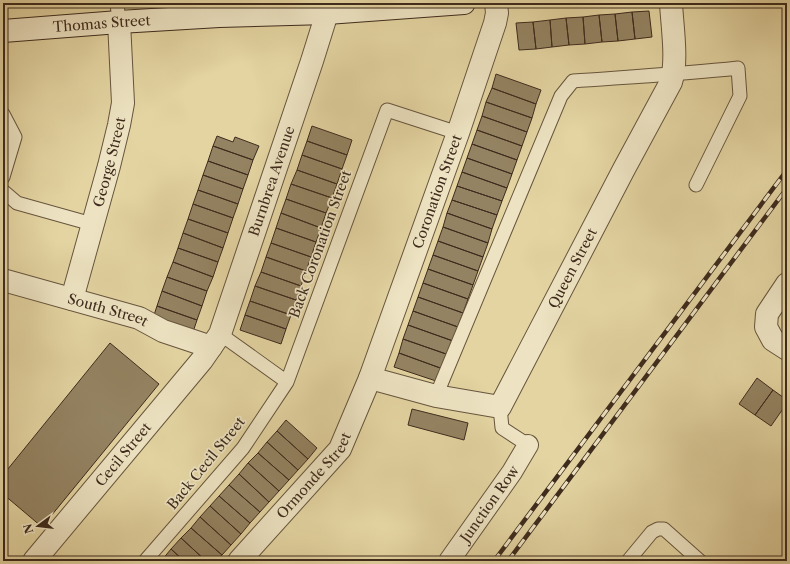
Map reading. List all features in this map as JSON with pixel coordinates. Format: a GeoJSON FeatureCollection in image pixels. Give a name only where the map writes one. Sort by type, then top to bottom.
{"type":"FeatureCollection","features":[{"type":"Feature","properties":{"kind":"street","name":"Thomas Street"},"geometry":{"type":"LineString","coordinates":[[3,31],[118,13],[219,16],[327,8],[464,3]]}},
{"type":"Feature","properties":{"kind":"street","name":"Coronation Street"},"geometry":{"type":"LineString","coordinates":[[370,378],[458,133],[495,23],[496,3]]}},
{"type":"Feature","properties":{"kind":"street","name":"Queen Street"},"geometry":{"type":"LineString","coordinates":[[500,408],[624,168],[674,75],[674,47],[670,3]]}},
{"type":"Feature","properties":{"kind":"street","name":"Burnbrea Avenue"},"geometry":{"type":"LineString","coordinates":[[215,340],[312,61],[327,8]]}},
{"type":"Feature","properties":{"kind":"street","name":"George Street"},"geometry":{"type":"LineString","coordinates":[[72,299],[109,166],[123,103],[118,13]]}},
{"type":"Feature","properties":{"kind":"street","name":"South Street"},"geometry":{"type":"LineString","coordinates":[[3,280],[139,318],[163,331],[215,340]]}},
{"type":"Feature","properties":{"kind":"street"},"geometry":{"type":"LineString","coordinates":[[787,284],[767,314],[766,327],[773,340],[787,349]]}},
{"type":"Feature","properties":{"kind":"street","name":"Cecil Street"},"geometry":{"type":"LineString","coordinates":[[34,561],[202,360],[215,340]]}},
{"type":"Feature","properties":{"kind":"street"},"geometry":{"type":"LineString","coordinates":[[370,378],[436,396],[500,408]]}},
{"type":"Feature","properties":{"kind":"street","name":"Ormonde Street"},"geometry":{"type":"LineString","coordinates":[[239,561],[340,449],[370,378]]}},
{"type":"Feature","properties":{"kind":"street","name":"Junction Row"},"geometry":{"type":"LineString","coordinates":[[449,561],[512,472],[528,445]]}},
{"type":"Feature","properties":{"kind":"lane"},"geometry":{"type":"LineString","coordinates":[[436,396],[561,96],[573,81],[649,75],[674,75],[738,68],[740,96],[696,185]]}},
{"type":"Feature","properties":{"kind":"lane","name":"Back Coronation Street"},"geometry":{"type":"LineString","coordinates":[[287,382],[387,110],[458,133]]}},
{"type":"Feature","properties":{"kind":"lane"},"geometry":{"type":"LineString","coordinates":[[3,114],[15,137],[3,177]]}},
{"type":"Feature","properties":{"kind":"lane"},"geometry":{"type":"LineString","coordinates":[[3,191],[17,204],[92,224]]}},
{"type":"Feature","properties":{"kind":"lane"},"geometry":{"type":"LineString","coordinates":[[215,340],[287,382]]}},
{"type":"Feature","properties":{"kind":"lane","name":"Back Cecil Street"},"geometry":{"type":"LineString","coordinates":[[145,561],[243,448],[287,382]]}},
{"type":"Feature","properties":{"kind":"lane"},"geometry":{"type":"LineString","coordinates":[[500,408],[502,428],[528,445]]}},
{"type":"Feature","properties":{"kind":"lane"},"geometry":{"type":"LineString","coordinates":[[628,561],[652,532],[658,529],[664,529],[700,561]]}},
{"type":"Feature","properties":{"kind":"building"},"geometry":{"type":"Polygon","coordinates":[[[649,11],[652,37],[635,39],[632,12],[649,11]]]}},
{"type":"Feature","properties":{"kind":"building"},"geometry":{"type":"Polygon","coordinates":[[[632,12],[635,39],[618,41],[615,14],[632,12]]]}},
{"type":"Feature","properties":{"kind":"building"},"geometry":{"type":"Polygon","coordinates":[[[615,14],[618,41],[602,42],[599,15],[615,14]]]}},
{"type":"Feature","properties":{"kind":"building"},"geometry":{"type":"Polygon","coordinates":[[[599,15],[602,42],[585,44],[583,17],[599,15]]]}},
{"type":"Feature","properties":{"kind":"building"},"geometry":{"type":"Polygon","coordinates":[[[583,17],[585,44],[569,45],[566,18],[583,17]]]}},
{"type":"Feature","properties":{"kind":"building"},"geometry":{"type":"Polygon","coordinates":[[[566,18],[569,45],[552,47],[550,20],[566,18]]]}},
{"type":"Feature","properties":{"kind":"building"},"geometry":{"type":"Polygon","coordinates":[[[550,20],[552,47],[536,49],[533,22],[550,20]]]}},
{"type":"Feature","properties":{"kind":"building"},"geometry":{"type":"Polygon","coordinates":[[[533,22],[536,49],[519,50],[516,23],[533,22]]]}},
{"type":"Feature","properties":{"kind":"building"},"geometry":{"type":"Polygon","coordinates":[[[496,74],[541,90],[536,104],[492,88],[496,74]]]}},
{"type":"Feature","properties":{"kind":"building"},"geometry":{"type":"Polygon","coordinates":[[[492,88],[536,104],[532,118],[486,102],[492,88]]]}},
{"type":"Feature","properties":{"kind":"building"},"geometry":{"type":"Polygon","coordinates":[[[486,102],[532,118],[527,132],[482,116],[486,102]]]}},
{"type":"Feature","properties":{"kind":"building"},"geometry":{"type":"Polygon","coordinates":[[[482,116],[527,132],[522,146],[477,130],[482,116]]]}},
{"type":"Feature","properties":{"kind":"building"},"geometry":{"type":"Polygon","coordinates":[[[312,126],[352,140],[347,155],[307,141],[312,126]]]}},
{"type":"Feature","properties":{"kind":"building"},"geometry":{"type":"Polygon","coordinates":[[[477,130],[522,146],[517,160],[472,144],[477,130]]]}},
{"type":"Feature","properties":{"kind":"building"},"geometry":{"type":"Polygon","coordinates":[[[217,136],[233,142],[235,137],[259,146],[253,160],[213,146],[217,136]]]}},
{"type":"Feature","properties":{"kind":"building"},"geometry":{"type":"Polygon","coordinates":[[[307,141],[347,155],[342,169],[302,155],[307,141]]]}},
{"type":"Feature","properties":{"kind":"building"},"geometry":{"type":"Polygon","coordinates":[[[472,144],[517,160],[512,174],[467,158],[472,144]]]}},
{"type":"Feature","properties":{"kind":"building"},"geometry":{"type":"Polygon","coordinates":[[[213,146],[253,160],[248,175],[208,161],[213,146]]]}},
{"type":"Feature","properties":{"kind":"building"},"geometry":{"type":"Polygon","coordinates":[[[302,155],[342,169],[337,184],[297,170],[302,155]]]}},
{"type":"Feature","properties":{"kind":"building"},"geometry":{"type":"Polygon","coordinates":[[[467,158],[512,174],[507,188],[462,172],[467,158]]]}},
{"type":"Feature","properties":{"kind":"building"},"geometry":{"type":"Polygon","coordinates":[[[208,161],[248,175],[243,189],[203,175],[208,161]]]}},
{"type":"Feature","properties":{"kind":"building"},"geometry":{"type":"Polygon","coordinates":[[[297,170],[337,184],[332,198],[291,184],[297,170]]]}},
{"type":"Feature","properties":{"kind":"building"},"geometry":{"type":"Polygon","coordinates":[[[462,172],[507,188],[502,201],[457,186],[462,172]]]}},
{"type":"Feature","properties":{"kind":"building"},"geometry":{"type":"Polygon","coordinates":[[[203,175],[243,189],[238,204],[198,190],[203,175]]]}},
{"type":"Feature","properties":{"kind":"building"},"geometry":{"type":"Polygon","coordinates":[[[291,184],[332,198],[326,213],[286,199],[291,184]]]}},
{"type":"Feature","properties":{"kind":"building"},"geometry":{"type":"Polygon","coordinates":[[[457,186],[502,201],[497,215],[452,200],[457,186]]]}},
{"type":"Feature","properties":{"kind":"building"},"geometry":{"type":"Polygon","coordinates":[[[198,190],[238,204],[233,218],[193,204],[198,190]]]}},
{"type":"Feature","properties":{"kind":"building"},"geometry":{"type":"Polygon","coordinates":[[[286,199],[326,213],[321,228],[281,213],[286,199]]]}},
{"type":"Feature","properties":{"kind":"building"},"geometry":{"type":"Polygon","coordinates":[[[452,200],[497,215],[492,229],[447,213],[452,200]]]}},
{"type":"Feature","properties":{"kind":"building"},"geometry":{"type":"Polygon","coordinates":[[[193,204],[233,218],[228,233],[188,219],[193,204]]]}},
{"type":"Feature","properties":{"kind":"building"},"geometry":{"type":"Polygon","coordinates":[[[281,213],[321,228],[316,242],[276,228],[281,213]]]}},
{"type":"Feature","properties":{"kind":"building"},"geometry":{"type":"Polygon","coordinates":[[[447,213],[492,229],[488,243],[443,227],[447,213]]]}},
{"type":"Feature","properties":{"kind":"building"},"geometry":{"type":"Polygon","coordinates":[[[188,219],[228,233],[223,248],[183,233],[188,219]]]}},
{"type":"Feature","properties":{"kind":"building"},"geometry":{"type":"Polygon","coordinates":[[[443,227],[488,243],[483,257],[438,241],[443,227]]]}},
{"type":"Feature","properties":{"kind":"building"},"geometry":{"type":"Polygon","coordinates":[[[276,228],[316,242],[311,257],[271,243],[276,228]]]}},
{"type":"Feature","properties":{"kind":"building"},"geometry":{"type":"Polygon","coordinates":[[[183,233],[223,248],[218,262],[178,248],[183,233]]]}},
{"type":"Feature","properties":{"kind":"building"},"geometry":{"type":"Polygon","coordinates":[[[438,241],[483,257],[478,271],[433,255],[438,241]]]}},
{"type":"Feature","properties":{"kind":"building"},"geometry":{"type":"Polygon","coordinates":[[[271,243],[311,257],[306,271],[266,257],[271,243]]]}},
{"type":"Feature","properties":{"kind":"building"},"geometry":{"type":"Polygon","coordinates":[[[178,248],[218,262],[213,277],[173,262],[178,248]]]}},
{"type":"Feature","properties":{"kind":"building"},"geometry":{"type":"Polygon","coordinates":[[[433,255],[478,271],[473,285],[428,269],[433,255]]]}},
{"type":"Feature","properties":{"kind":"building"},"geometry":{"type":"Polygon","coordinates":[[[266,257],[306,271],[301,286],[261,272],[266,257]]]}},
{"type":"Feature","properties":{"kind":"building"},"geometry":{"type":"Polygon","coordinates":[[[173,262],[213,277],[207,291],[167,277],[173,262]]]}},
{"type":"Feature","properties":{"kind":"building"},"geometry":{"type":"Polygon","coordinates":[[[428,269],[473,285],[468,299],[423,283],[428,269]]]}},
{"type":"Feature","properties":{"kind":"building"},"geometry":{"type":"Polygon","coordinates":[[[261,272],[301,286],[296,300],[255,286],[261,272]]]}},
{"type":"Feature","properties":{"kind":"building"},"geometry":{"type":"Polygon","coordinates":[[[167,277],[207,291],[202,306],[162,291],[167,277]]]}},
{"type":"Feature","properties":{"kind":"building"},"geometry":{"type":"Polygon","coordinates":[[[423,283],[468,299],[463,313],[418,297],[423,283]]]}},
{"type":"Feature","properties":{"kind":"building"},"geometry":{"type":"Polygon","coordinates":[[[255,286],[296,300],[291,315],[250,301],[255,286]]]}},
{"type":"Feature","properties":{"kind":"building"},"geometry":{"type":"Polygon","coordinates":[[[162,291],[202,306],[197,320],[157,306],[162,291]]]}},
{"type":"Feature","properties":{"kind":"building"},"geometry":{"type":"Polygon","coordinates":[[[418,297],[463,313],[458,327],[413,311],[418,297]]]}},
{"type":"Feature","properties":{"kind":"building"},"geometry":{"type":"Polygon","coordinates":[[[250,301],[291,315],[286,329],[245,315],[250,301]]]}},
{"type":"Feature","properties":{"kind":"building"},"geometry":{"type":"Polygon","coordinates":[[[157,306],[197,320],[192,335],[152,321],[157,306]]]}},
{"type":"Feature","properties":{"kind":"building"},"geometry":{"type":"Polygon","coordinates":[[[413,311],[458,327],[453,341],[408,325],[413,311]]]}},
{"type":"Feature","properties":{"kind":"building"},"geometry":{"type":"Polygon","coordinates":[[[245,315],[286,329],[281,344],[240,330],[245,315]]]}},
{"type":"Feature","properties":{"kind":"building"},"geometry":{"type":"Polygon","coordinates":[[[408,325],[453,341],[449,355],[403,339],[408,325]]]}},
{"type":"Feature","properties":{"kind":"building"},"geometry":{"type":"Polygon","coordinates":[[[403,339],[449,355],[443,369],[399,353],[403,339]]]}},
{"type":"Feature","properties":{"kind":"building"},"geometry":{"type":"Polygon","coordinates":[[[110,343],[159,384],[42,527],[3,494],[3,475],[110,343]]]}},
{"type":"Feature","properties":{"kind":"building"},"geometry":{"type":"Polygon","coordinates":[[[399,353],[443,369],[439,382],[394,367],[399,353]]]}},
{"type":"Feature","properties":{"kind":"building"},"geometry":{"type":"Polygon","coordinates":[[[757,378],[773,390],[755,415],[739,404],[757,378]]]}},
{"type":"Feature","properties":{"kind":"building"},"geometry":{"type":"Polygon","coordinates":[[[773,390],[787,400],[787,403],[771,426],[755,415],[773,390]]]}},
{"type":"Feature","properties":{"kind":"building"},"geometry":{"type":"Polygon","coordinates":[[[412,409],[468,423],[464,440],[408,425],[412,409]]]}},
{"type":"Feature","properties":{"kind":"building"},"geometry":{"type":"Polygon","coordinates":[[[286,420],[317,448],[308,459],[277,431],[286,420]]]}},
{"type":"Feature","properties":{"kind":"building"},"geometry":{"type":"Polygon","coordinates":[[[277,431],[308,459],[298,470],[267,442],[277,431]]]}},
{"type":"Feature","properties":{"kind":"building"},"geometry":{"type":"Polygon","coordinates":[[[267,442],[298,470],[289,480],[258,453],[267,442]]]}},
{"type":"Feature","properties":{"kind":"building"},"geometry":{"type":"Polygon","coordinates":[[[258,453],[289,480],[279,491],[248,463],[258,453]]]}},
{"type":"Feature","properties":{"kind":"building"},"geometry":{"type":"Polygon","coordinates":[[[248,463],[279,491],[269,502],[239,474],[248,463]]]}},
{"type":"Feature","properties":{"kind":"building"},"geometry":{"type":"Polygon","coordinates":[[[239,474],[269,502],[260,512],[229,485],[239,474]]]}},
{"type":"Feature","properties":{"kind":"building"},"geometry":{"type":"Polygon","coordinates":[[[229,485],[260,512],[250,523],[219,496],[229,485]]]}},
{"type":"Feature","properties":{"kind":"building"},"geometry":{"type":"Polygon","coordinates":[[[219,496],[250,523],[241,534],[210,506],[219,496]]]}},
{"type":"Feature","properties":{"kind":"building"},"geometry":{"type":"Polygon","coordinates":[[[210,506],[241,534],[231,545],[200,517],[210,506]]]}},
{"type":"Feature","properties":{"kind":"building"},"geometry":{"type":"Polygon","coordinates":[[[200,517],[231,545],[222,555],[191,528],[200,517]]]}},
{"type":"Feature","properties":{"kind":"building"},"geometry":{"type":"Polygon","coordinates":[[[191,528],[222,555],[217,561],[206,561],[181,538],[191,528]]]}},
{"type":"Feature","properties":{"kind":"building"},"geometry":{"type":"Polygon","coordinates":[[[181,538],[206,561],[184,561],[171,549],[181,538]]]}},
{"type":"Feature","properties":{"kind":"building"},"geometry":{"type":"Polygon","coordinates":[[[171,549],[184,561],[163,561],[162,560],[171,549]]]}},
{"type":"Feature","properties":{"kind":"railway"},"geometry":{"type":"LineString","coordinates":[[494,561],[787,170]]}},
{"type":"Feature","properties":{"kind":"railway"},"geometry":{"type":"LineString","coordinates":[[508,561],[787,188]]}}]}
